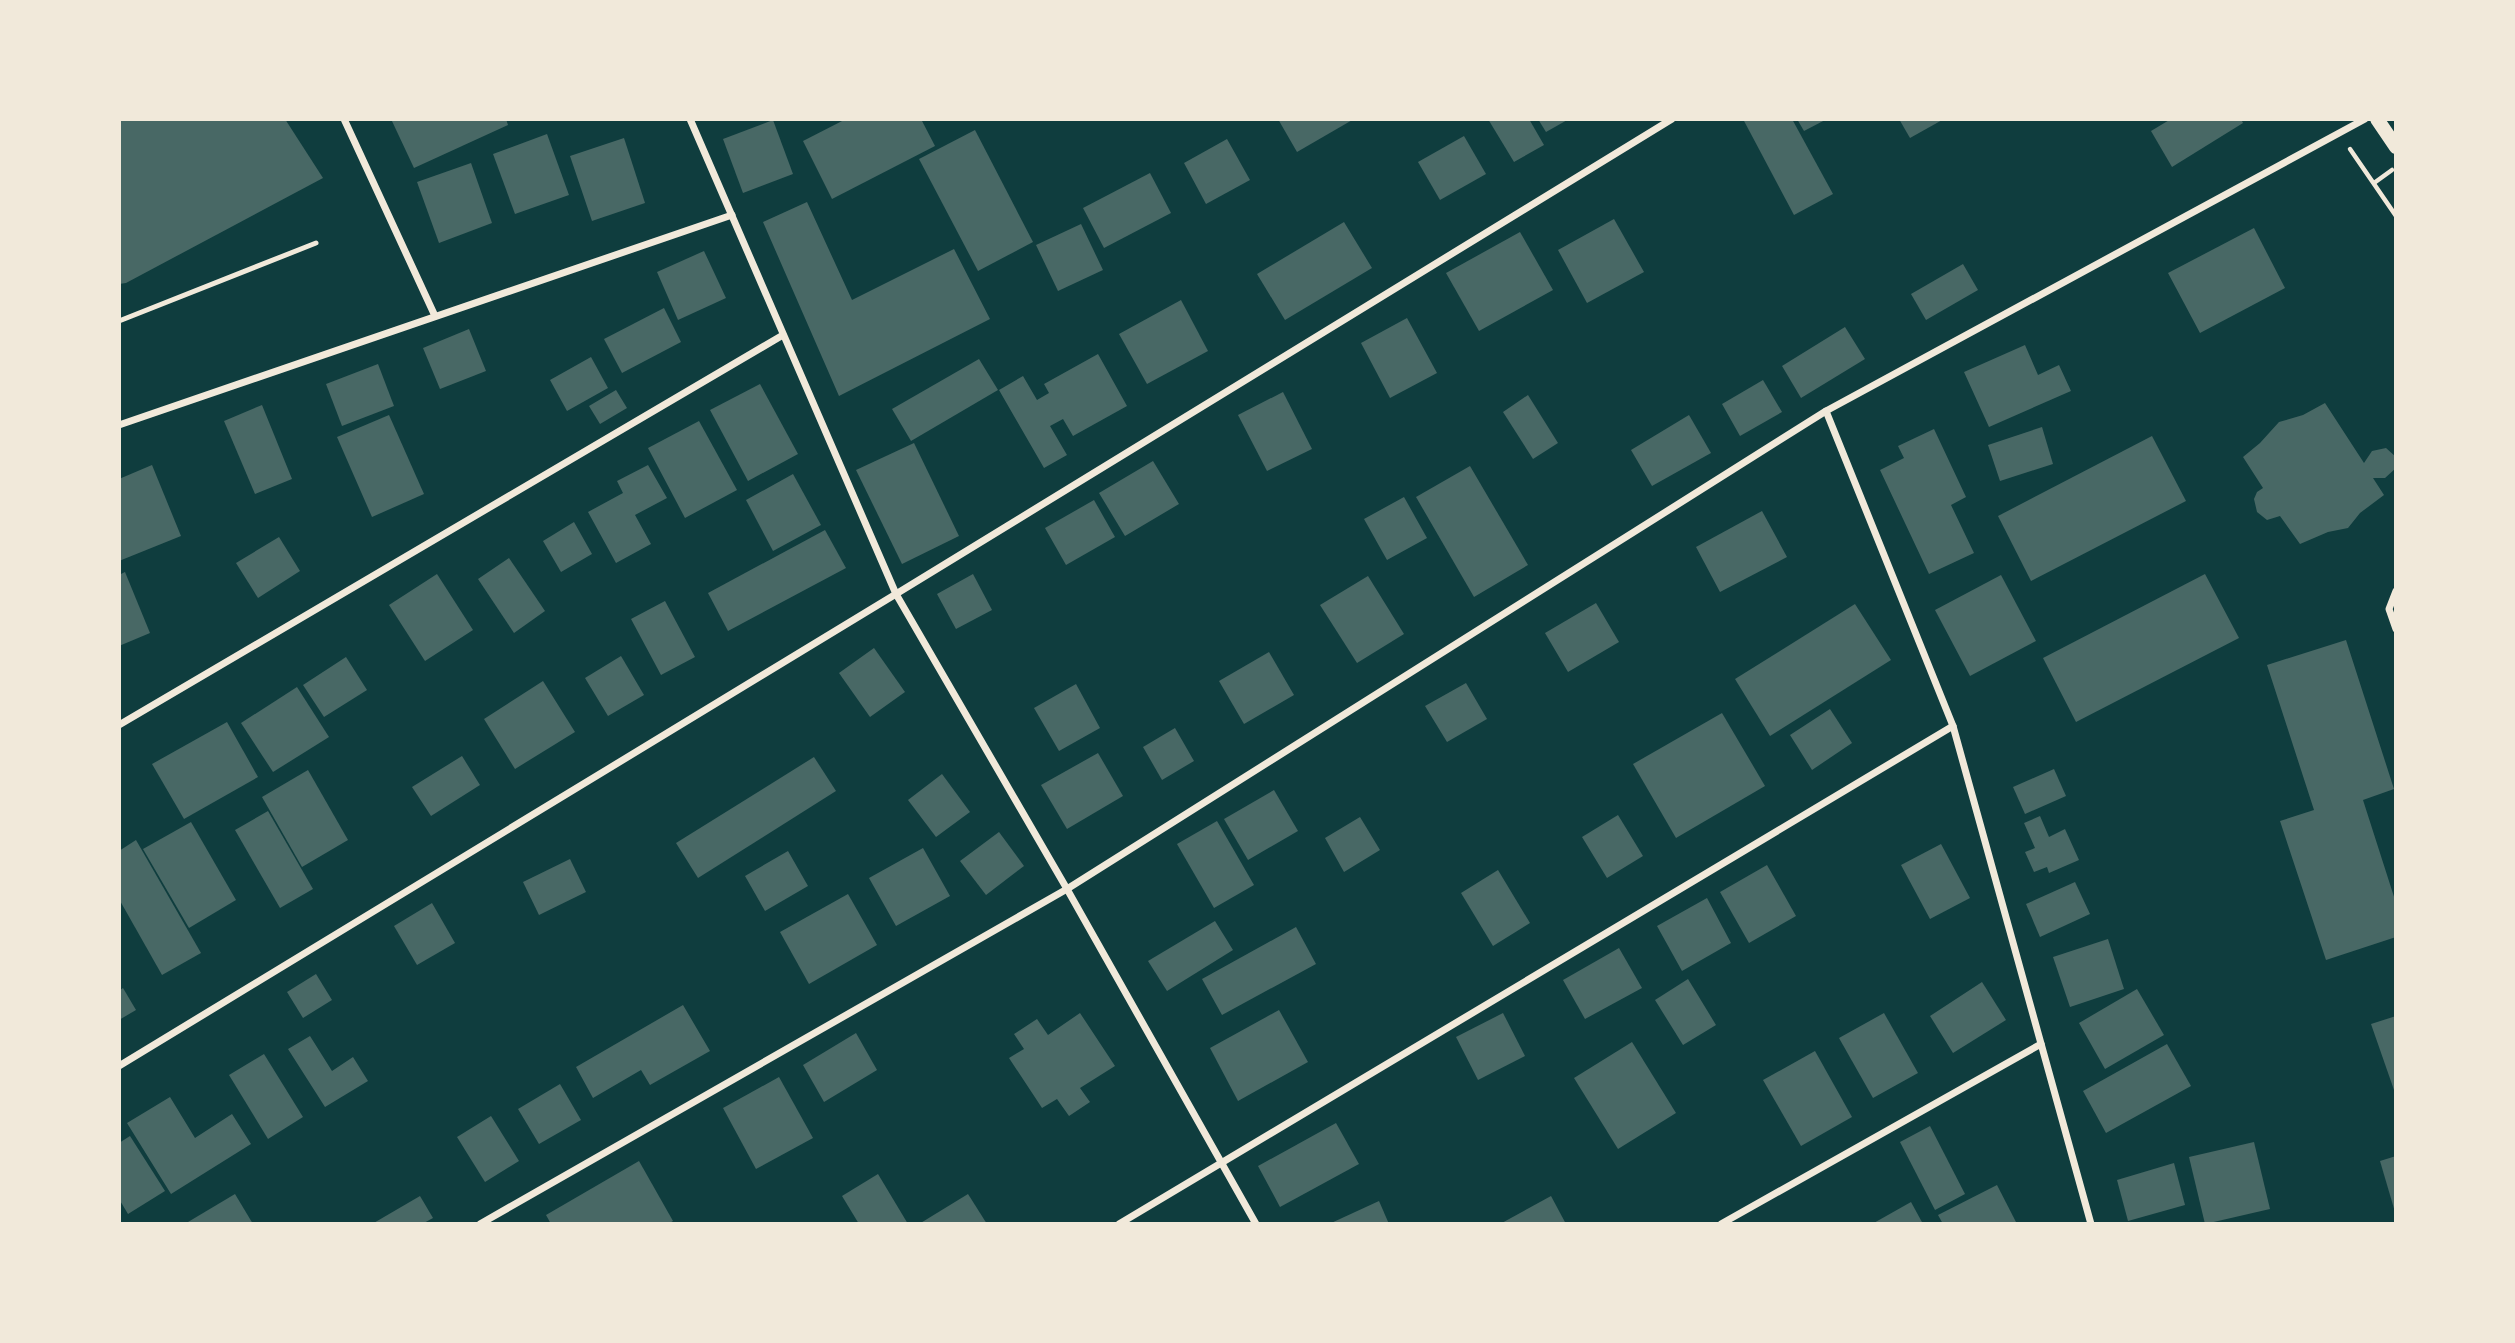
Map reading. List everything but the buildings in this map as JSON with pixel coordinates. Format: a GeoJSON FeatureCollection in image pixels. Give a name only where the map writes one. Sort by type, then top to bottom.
{"type":"FeatureCollection","features":[{"type":"Feature","properties":{"kind":"main road"},"geometry":{"type":"LineString","coordinates":[[2377,119],[2391,131],[2396,147]]}},
{"type":"Feature","properties":{"kind":"street"},"geometry":{"type":"LineString","coordinates":[[344,119],[435,316]]}},
{"type":"Feature","properties":{"kind":"street"},"geometry":{"type":"LineString","coordinates":[[690,119],[896,594],[1067,889],[1256,1224]]}},
{"type":"Feature","properties":{"kind":"street"},"geometry":{"type":"LineString","coordinates":[[119,1066],[1672,119]]}},
{"type":"Feature","properties":{"kind":"street"},"geometry":{"type":"LineString","coordinates":[[480,1224],[1067,889],[1826,411],[2365,119]]}},
{"type":"Feature","properties":{"kind":"street"},"geometry":{"type":"LineString","coordinates":[[119,425],[732,215]]}},
{"type":"Feature","properties":{"kind":"street"},"geometry":{"type":"LineString","coordinates":[[119,725],[783,335]]}},
{"type":"Feature","properties":{"kind":"street"},"geometry":{"type":"LineString","coordinates":[[1826,411],[1953,726],[2091,1224]]}},
{"type":"Feature","properties":{"kind":"street"},"geometry":{"type":"LineString","coordinates":[[2396,591],[2389,609],[2396,629]]}},
{"type":"Feature","properties":{"kind":"street"},"geometry":{"type":"LineString","coordinates":[[1119,1224],[1953,726]]}},
{"type":"Feature","properties":{"kind":"street"},"geometry":{"type":"LineString","coordinates":[[1721,1224],[2041,1044]]}},
{"type":"Feature","properties":{"kind":"lane"},"geometry":{"type":"LineString","coordinates":[[119,321],[316,243]]}},
{"type":"Feature","properties":{"kind":"path"},"geometry":{"type":"LineString","coordinates":[[2339,132],[2396,216]]}},
{"type":"Feature","properties":{"kind":"path"},"geometry":{"type":"LineString","coordinates":[[2374,183],[2396,168]]}}]}
